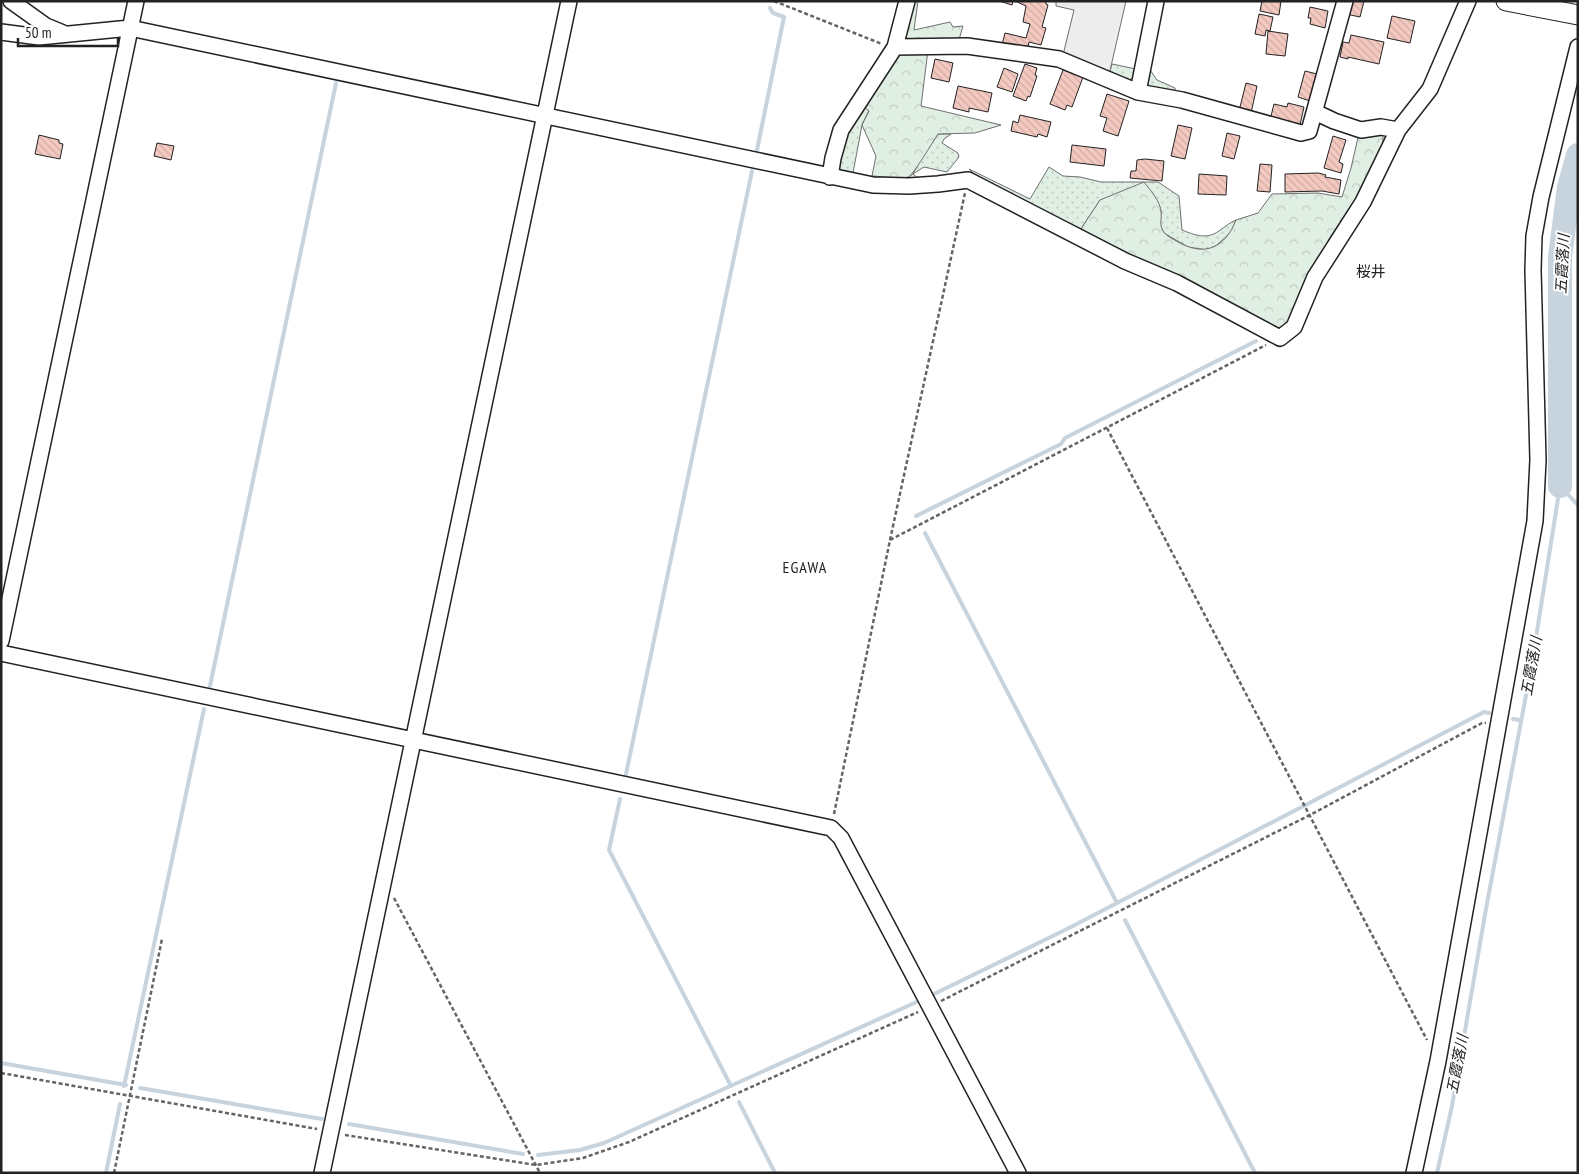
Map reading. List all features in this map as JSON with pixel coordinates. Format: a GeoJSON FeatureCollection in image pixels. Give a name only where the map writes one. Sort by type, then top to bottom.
{"type":"FeatureCollection","features":[{"type":"Feature","properties":{"kind":"main road"},"geometry":{"type":"LineString","coordinates":[[1506,1],[1578,15]]}},
{"type":"Feature","properties":{"kind":"street"},"geometry":{"type":"LineString","coordinates":[[12,1],[46,26],[64,33]]}},
{"type":"Feature","properties":{"kind":"street"},"geometry":{"type":"LineString","coordinates":[[1,641],[136,1]]}},
{"type":"Feature","properties":{"kind":"street"},"geometry":{"type":"LineString","coordinates":[[322,1173],[569,1]]}},
{"type":"Feature","properties":{"kind":"street"},"geometry":{"type":"LineString","coordinates":[[830,177],[841,130],[896,47],[907,1]]}},
{"type":"Feature","properties":{"kind":"street"},"geometry":{"type":"LineString","coordinates":[[1138,92],[1156,1]]}},
{"type":"Feature","properties":{"kind":"street"},"geometry":{"type":"LineString","coordinates":[[896,47],[967,46],[1060,58],[1138,92],[1182,100],[1301,133],[1309,132],[1345,1]]}},
{"type":"Feature","properties":{"kind":"street"},"geometry":{"type":"LineString","coordinates":[[1,32],[39,37],[64,33],[130,28],[830,177],[882,185],[938,184],[968,180],[1125,261],[1177,283],[1280,338],[1294,327],[1314,277],[1363,202],[1398,130],[1430,89],[1468,1]]}},
{"type":"Feature","properties":{"kind":"street"},"geometry":{"type":"LineString","coordinates":[[1414,1173],[1438,1061],[1535,521],[1538,490],[1533,270],[1534,236],[1541,197],[1578,47]]}},
{"type":"Feature","properties":{"kind":"street"},"geometry":{"type":"LineString","coordinates":[[1315,112],[1360,130],[1381,127],[1398,130]]}},
{"type":"Feature","properties":{"kind":"street"},"geometry":{"type":"LineString","coordinates":[[1,653],[831,828],[841,838],[1018,1173]]}},
{"type":"Feature","properties":{"kind":"path"},"geometry":{"type":"LineString","coordinates":[[774,1],[877,44],[896,47]]}},
{"type":"Feature","properties":{"kind":"path"},"geometry":{"type":"LineString","coordinates":[[831,828],[890,540],[968,180]]}},
{"type":"Feature","properties":{"kind":"path"},"geometry":{"type":"LineString","coordinates":[[890,540],[1280,338]]}},
{"type":"Feature","properties":{"kind":"path"},"geometry":{"type":"LineString","coordinates":[[1107,428],[1438,1061]]}},
{"type":"Feature","properties":{"kind":"path"},"geometry":{"type":"LineString","coordinates":[[1,1073],[536,1165],[583,1158],[629,1142],[927,1001],[1310,815],[1482,723],[1500,723]]}},
{"type":"Feature","properties":{"kind":"path"},"geometry":{"type":"LineString","coordinates":[[382,889],[392,894],[540,1173]]}},
{"type":"Feature","properties":{"kind":"path"},"geometry":{"type":"LineString","coordinates":[[114,1173],[162,939]]}},
{"type":"Feature","properties":{"kind":"green space"},"geometry":{"type":"Polygon","coordinates":[[[911,1],[918,1],[914,30],[950,22],[953,27],[963,26],[958,43],[904,39],[911,1]]]}},
{"type":"Feature","properties":{"kind":"green space"},"geometry":{"type":"Polygon","coordinates":[[[928,50],[921,106],[1001,125],[975,133],[938,134],[908,177],[872,176],[876,156],[862,125],[869,111],[862,105],[896,57],[905,52],[928,50]]]}},
{"type":"Feature","properties":{"kind":"green space"},"geometry":{"type":"Polygon","coordinates":[[[1112,64],[1136,69],[1135,76],[1128,81],[1109,75],[1112,64]]]}},
{"type":"Feature","properties":{"kind":"green space"},"geometry":{"type":"Polygon","coordinates":[[[1148,67],[1157,80],[1175,88],[1175,95],[1150,88],[1147,82],[1148,67]]]}},
{"type":"Feature","properties":{"kind":"green space"},"geometry":{"type":"Polygon","coordinates":[[[862,105],[869,110],[862,125],[853,173],[861,177],[841,175],[838,157],[843,139],[862,105]]]}},
{"type":"Feature","properties":{"kind":"green space"},"geometry":{"type":"Polygon","coordinates":[[[1379,130],[1383,137],[1383,146],[1367,181],[1329,239],[1297,317],[1283,327],[1275,328],[1081,229],[1100,200],[1144,182],[1155,196],[1161,208],[1161,226],[1166,234],[1188,247],[1205,249],[1213,247],[1226,237],[1236,220],[1258,213],[1272,194],[1318,193],[1342,197],[1359,133],[1379,130]]]}},
{"type":"Feature","properties":{"kind":"green space"},"geometry":{"type":"Polygon","coordinates":[[[938,134],[951,134],[942,143],[958,153],[959,157],[947,172],[924,167],[913,174],[938,134]]]}},
{"type":"Feature","properties":{"kind":"green space"},"geometry":{"type":"Polygon","coordinates":[[[1049,167],[1063,176],[1080,177],[1101,182],[1158,182],[1179,196],[1182,230],[1196,235],[1214,234],[1236,220],[1232,231],[1217,245],[1207,250],[1188,247],[1164,233],[1160,225],[1161,210],[1100,200],[1081,229],[979,179],[969,169],[1030,199],[1049,167]]]}},
{"type":"Feature","properties":{"kind":"green space"},"geometry":{"type":"Polygon","coordinates":[[[913,174],[923,182],[865,177],[907,178],[913,174]]]}},
{"type":"Feature","properties":{"kind":"shaded area"},"geometry":{"type":"Polygon","coordinates":[[[1056,1],[1126,1],[1109,75],[1063,55],[1074,10],[1056,6],[1056,1]]]}},
{"type":"Feature","properties":{"kind":"building"},"geometry":{"type":"Polygon","coordinates":[[[999,1],[1013,1],[1012,5],[999,1]]]}},
{"type":"Feature","properties":{"kind":"building"},"geometry":{"type":"Polygon","coordinates":[[[1015,1],[1046,1],[1048,5],[1042,27],[1046,28],[1041,45],[1029,42],[1027,52],[1002,45],[1005,33],[1026,38],[1030,24],[1023,22],[1026,6],[1015,1]]]}},
{"type":"Feature","properties":{"kind":"building"},"geometry":{"type":"Polygon","coordinates":[[[1262,1],[1281,1],[1279,15],[1260,11],[1262,1]]]}},
{"type":"Feature","properties":{"kind":"building"},"geometry":{"type":"Polygon","coordinates":[[[1349,1],[1364,1],[1360,17],[1346,14],[1349,1]]]}},
{"type":"Feature","properties":{"kind":"building"},"geometry":{"type":"Polygon","coordinates":[[[1310,7],[1328,11],[1325,28],[1310,24],[1311,18],[1308,18],[1310,7]]]}},
{"type":"Feature","properties":{"kind":"building"},"geometry":{"type":"Polygon","coordinates":[[[1259,14],[1273,17],[1270,31],[1266,30],[1265,36],[1255,34],[1259,14]]]}},
{"type":"Feature","properties":{"kind":"building"},"geometry":{"type":"Polygon","coordinates":[[[1392,16],[1415,21],[1410,43],[1387,38],[1392,16]]]}},
{"type":"Feature","properties":{"kind":"building"},"geometry":{"type":"Polygon","coordinates":[[[1268,31],[1288,34],[1285,56],[1266,54],[1268,31]]]}},
{"type":"Feature","properties":{"kind":"building"},"geometry":{"type":"Polygon","coordinates":[[[1351,35],[1384,42],[1379,64],[1340,57],[1343,42],[1349,43],[1351,35]]]}},
{"type":"Feature","properties":{"kind":"building"},"geometry":{"type":"Polygon","coordinates":[[[935,59],[953,63],[949,82],[931,78],[935,59]]]}},
{"type":"Feature","properties":{"kind":"building"},"geometry":{"type":"Polygon","coordinates":[[[1025,64],[1037,68],[1035,75],[1037,76],[1030,97],[1028,96],[1026,101],[1013,96],[1025,64]]]}},
{"type":"Feature","properties":{"kind":"building"},"geometry":{"type":"Polygon","coordinates":[[[1004,68],[1018,74],[1012,92],[997,87],[1004,68]]]}},
{"type":"Feature","properties":{"kind":"building"},"geometry":{"type":"Polygon","coordinates":[[[1063,70],[1083,77],[1072,107],[1067,105],[1065,110],[1050,104],[1063,70]]]}},
{"type":"Feature","properties":{"kind":"building"},"geometry":{"type":"Polygon","coordinates":[[[1305,71],[1317,74],[1310,101],[1298,97],[1305,71]]]}},
{"type":"Feature","properties":{"kind":"building"},"geometry":{"type":"Polygon","coordinates":[[[1246,83],[1257,86],[1251,113],[1239,111],[1246,83]]]}},
{"type":"Feature","properties":{"kind":"building"},"geometry":{"type":"Polygon","coordinates":[[[958,86],[992,93],[988,112],[969,108],[969,112],[953,108],[958,86]]]}},
{"type":"Feature","properties":{"kind":"building"},"geometry":{"type":"Polygon","coordinates":[[[1107,94],[1129,101],[1118,136],[1103,131],[1107,118],[1100,116],[1107,94]]]}},
{"type":"Feature","properties":{"kind":"building"},"geometry":{"type":"Polygon","coordinates":[[[1288,103],[1304,107],[1300,125],[1270,120],[1274,104],[1287,107],[1288,103]]]}},
{"type":"Feature","properties":{"kind":"building"},"geometry":{"type":"Polygon","coordinates":[[[1020,115],[1051,122],[1047,137],[1038,134],[1037,137],[1011,131],[1013,121],[1018,123],[1020,115]]]}},
{"type":"Feature","properties":{"kind":"building"},"geometry":{"type":"Polygon","coordinates":[[[1178,125],[1192,128],[1185,159],[1171,156],[1178,125]]]}},
{"type":"Feature","properties":{"kind":"building"},"geometry":{"type":"Polygon","coordinates":[[[1227,133],[1240,136],[1234,159],[1222,156],[1227,133]]]}},
{"type":"Feature","properties":{"kind":"building"},"geometry":{"type":"Polygon","coordinates":[[[39,135],[59,140],[59,143],[63,144],[60,159],[35,154],[39,135]]]}},
{"type":"Feature","properties":{"kind":"building"},"geometry":{"type":"Polygon","coordinates":[[[1333,136],[1346,140],[1339,162],[1343,164],[1341,173],[1324,168],[1333,136]]]}},
{"type":"Feature","properties":{"kind":"building"},"geometry":{"type":"Polygon","coordinates":[[[157,143],[174,146],[171,160],[154,156],[157,143]]]}},
{"type":"Feature","properties":{"kind":"building"},"geometry":{"type":"Polygon","coordinates":[[[1072,145],[1106,149],[1104,166],[1070,162],[1072,145]]]}},
{"type":"Feature","properties":{"kind":"building"},"geometry":{"type":"Polygon","coordinates":[[[1137,160],[1164,161],[1162,181],[1130,178],[1131,171],[1136,171],[1137,160]]]}},
{"type":"Feature","properties":{"kind":"building"},"geometry":{"type":"Polygon","coordinates":[[[1260,164],[1272,165],[1270,192],[1257,191],[1260,164]]]}},
{"type":"Feature","properties":{"kind":"building"},"geometry":{"type":"Polygon","coordinates":[[[1318,173],[1326,175],[1325,177],[1341,180],[1339,194],[1322,191],[1285,192],[1285,174],[1318,173]]]}},
{"type":"Feature","properties":{"kind":"building"},"geometry":{"type":"Polygon","coordinates":[[[1199,174],[1227,176],[1226,195],[1198,194],[1199,174]]]}},
{"type":"Feature","properties":{"kind":"waterway"},"geometry":{"type":"LineString","coordinates":[[757,150],[784,17],[773,13],[770,8]]}},
{"type":"Feature","properties":{"kind":"waterway"},"geometry":{"type":"LineString","coordinates":[[210,686],[336,83]]}},
{"type":"Feature","properties":{"kind":"waterway","name":"五霞落川"},"geometry":{"type":"LineString","coordinates":[[1560,486],[1560,257],[1569,187],[1578,155]]}},
{"type":"Feature","properties":{"kind":"waterway"},"geometry":{"type":"LineString","coordinates":[[626,774],[752,171]]}},
{"type":"Feature","properties":{"kind":"waterway"},"geometry":{"type":"LineString","coordinates":[[916,516],[1061,444],[1065,438],[1256,341]]}},
{"type":"Feature","properties":{"kind":"waterway"},"geometry":{"type":"LineString","coordinates":[[1560,486],[1578,505]]}},
{"type":"Feature","properties":{"kind":"waterway","name":"五霞落川"},"geometry":{"type":"LineString","coordinates":[[1437,1173],[1452,1106],[1486,909],[1532,663],[1560,486]]}},
{"type":"Feature","properties":{"kind":"waterway"},"geometry":{"type":"LineString","coordinates":[[925,533],[1117,903]]}},
{"type":"Feature","properties":{"kind":"waterway"},"geometry":{"type":"LineString","coordinates":[[124,1086],[204,709]]}},
{"type":"Feature","properties":{"kind":"waterway"},"geometry":{"type":"LineString","coordinates":[[928,997],[1071,927],[1484,712],[1489,713]]}},
{"type":"Feature","properties":{"kind":"waterway"},"geometry":{"type":"LineString","coordinates":[[1513,719],[1520,720]]}},
{"type":"Feature","properties":{"kind":"waterway"},"geometry":{"type":"LineString","coordinates":[[620,799],[609,850],[731,1086]]}},
{"type":"Feature","properties":{"kind":"waterway"},"geometry":{"type":"LineString","coordinates":[[1125,920],[1255,1173]]}},
{"type":"Feature","properties":{"kind":"waterway"},"geometry":{"type":"LineString","coordinates":[[538,1155],[580,1150],[604,1143],[921,1000]]}},
{"type":"Feature","properties":{"kind":"waterway"},"geometry":{"type":"LineString","coordinates":[[1,1063],[126,1085]]}},
{"type":"Feature","properties":{"kind":"waterway"},"geometry":{"type":"LineString","coordinates":[[140,1088],[322,1119]]}},
{"type":"Feature","properties":{"kind":"waterway"},"geometry":{"type":"LineString","coordinates":[[739,1102],[775,1173]]}},
{"type":"Feature","properties":{"kind":"waterway"},"geometry":{"type":"LineString","coordinates":[[106,1173],[120,1104]]}},
{"type":"Feature","properties":{"kind":"waterway"},"geometry":{"type":"LineString","coordinates":[[349,1124],[523,1154]]}},
{"type":"Feature","properties":{"kind":"district","name":"桜井"},"geometry":{"type":"Point","coordinates":[1371,271]}},
{"type":"Feature","properties":{"kind":"district","name":"EGAWA"},"geometry":{"type":"Point","coordinates":[805,567]}}]}
